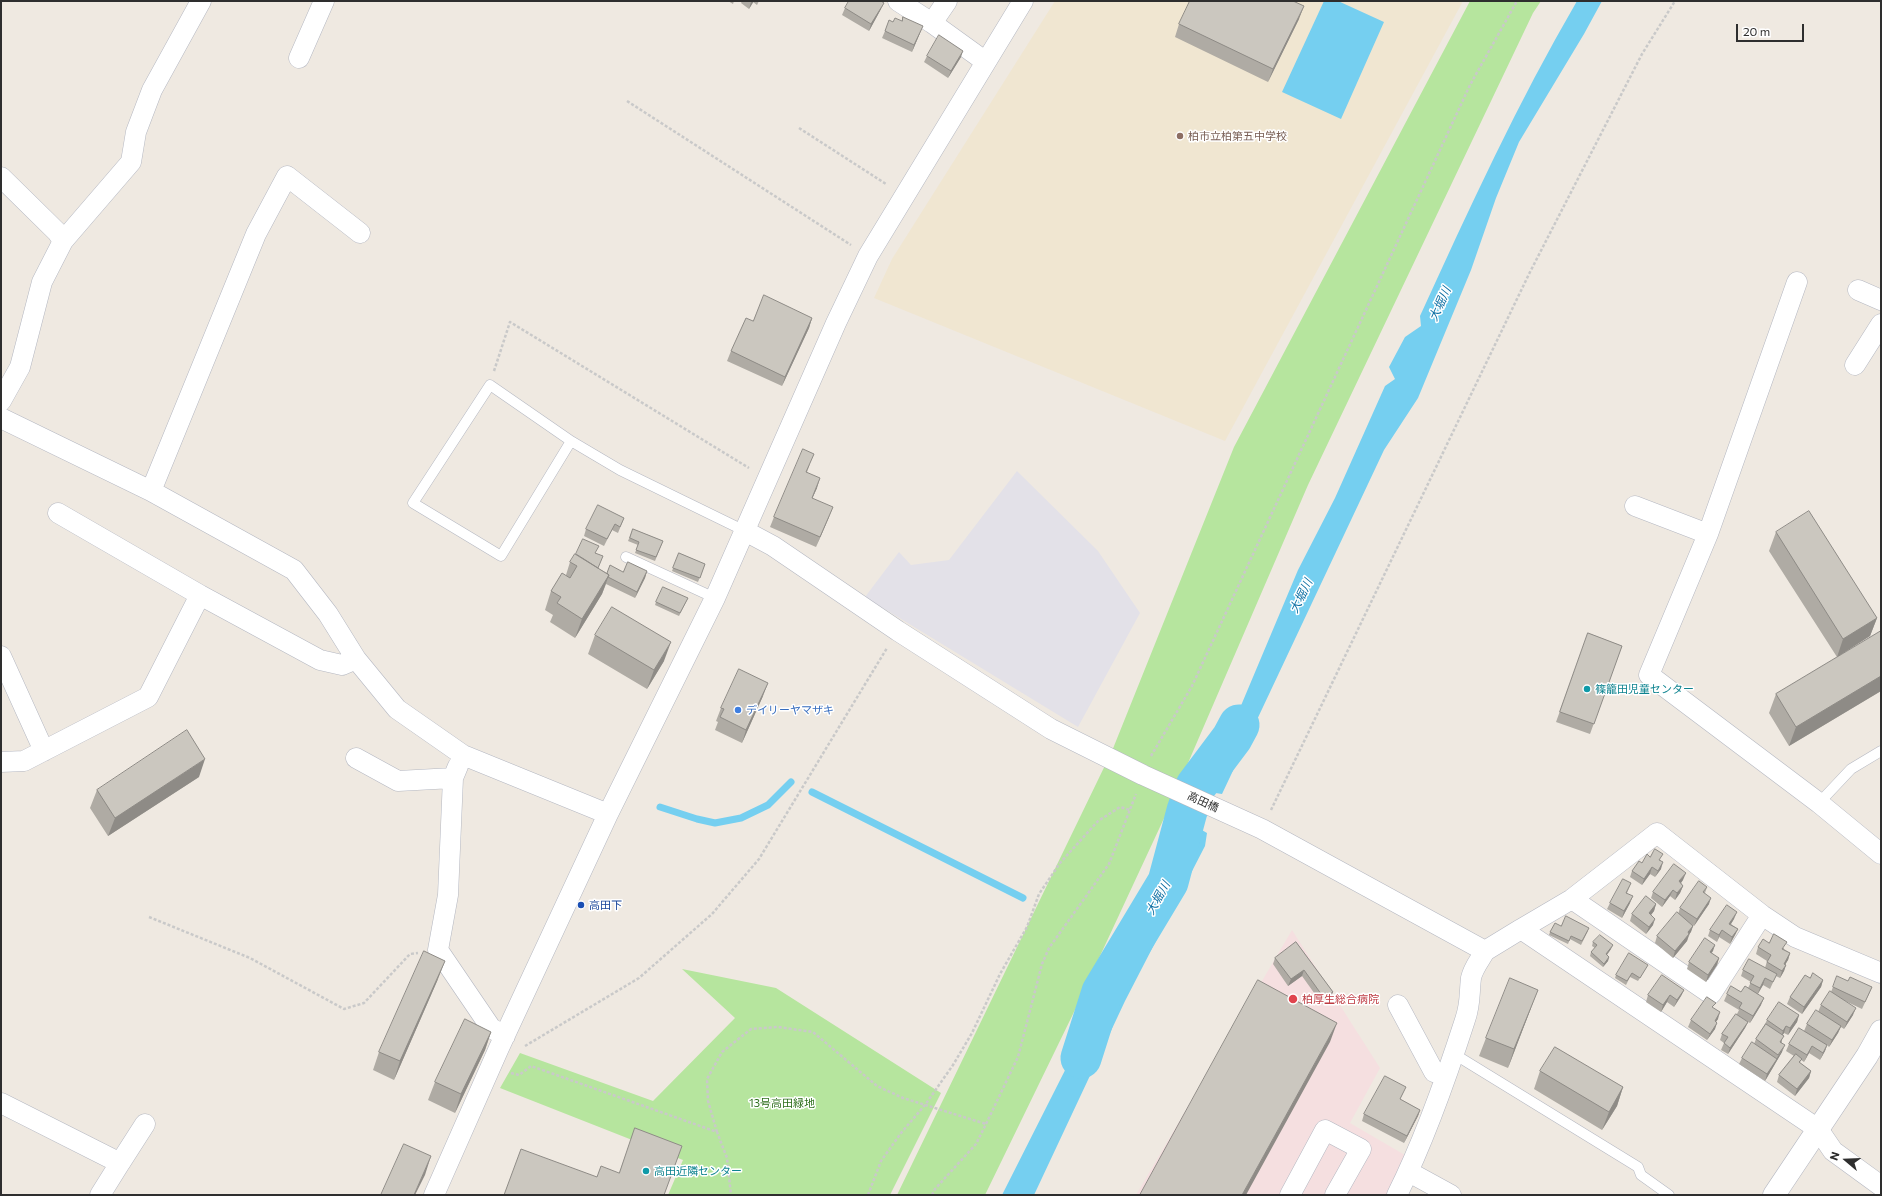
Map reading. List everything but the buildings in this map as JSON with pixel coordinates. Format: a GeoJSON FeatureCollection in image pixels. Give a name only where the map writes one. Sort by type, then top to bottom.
{"type":"FeatureCollection","features":[{"type":"Feature","properties":{"kind":"street"},"geometry":{"type":"LineString","coordinates":[[1,401],[20,367],[42,282],[63,240],[132,162],[136,132],[152,90],[201,1]]}},
{"type":"Feature","properties":{"kind":"street"},"geometry":{"type":"LineString","coordinates":[[299,58],[324,1]]}},
{"type":"Feature","properties":{"kind":"street"},"geometry":{"type":"LineString","coordinates":[[898,1],[932,23],[986,62]]}},
{"type":"Feature","properties":{"kind":"street"},"geometry":{"type":"LineString","coordinates":[[932,23],[947,1]]}},
{"type":"Feature","properties":{"kind":"street"},"geometry":{"type":"LineString","coordinates":[[434,1195],[502,1042],[608,814],[715,598],[836,322],[868,256],[903,195],[986,62],[1022,1]]}},
{"type":"Feature","properties":{"kind":"street"},"geometry":{"type":"LineString","coordinates":[[151,491],[256,234],[287,176],[360,233]]}},
{"type":"Feature","properties":{"kind":"street"},"geometry":{"type":"LineString","coordinates":[[1,177],[57,232],[63,240]]}},
{"type":"Feature","properties":{"kind":"street"},"geometry":{"type":"LineString","coordinates":[[1797,282],[1708,534],[1649,675],[1819,803],[1881,854]]}},
{"type":"Feature","properties":{"kind":"street"},"geometry":{"type":"LineString","coordinates":[[1858,290],[1881,300]]}},
{"type":"Feature","properties":{"kind":"street"},"geometry":{"type":"LineString","coordinates":[[1855,365],[1881,324]]}},
{"type":"Feature","properties":{"kind":"street"},"geometry":{"type":"LineString","coordinates":[[1,418],[151,491],[294,570],[328,614],[356,659],[397,709],[463,755],[608,814]]}},
{"type":"Feature","properties":{"kind":"street"},"geometry":{"type":"LineString","coordinates":[[1635,506],[1708,534]]}},
{"type":"Feature","properties":{"kind":"street"},"geometry":{"type":"LineString","coordinates":[[58,512],[200,595],[320,660],[342,665],[356,659]]}},
{"type":"Feature","properties":{"kind":"street","name":"高田橋"},"geometry":{"type":"LineString","coordinates":[[745,530],[773,546],[898,631],[1051,729],[1143,775],[1262,829],[1485,951]]}},
{"type":"Feature","properties":{"kind":"street"},"geometry":{"type":"LineString","coordinates":[[1,762],[24,761],[148,697],[200,595]]}},
{"type":"Feature","properties":{"kind":"street"},"geometry":{"type":"LineString","coordinates":[[1,656],[44,751]]}},
{"type":"Feature","properties":{"kind":"street"},"geometry":{"type":"LineString","coordinates":[[463,755],[453,778],[448,895],[438,950],[502,1042]]}},
{"type":"Feature","properties":{"kind":"street"},"geometry":{"type":"LineString","coordinates":[[356,758],[398,780],[453,778]]}},
{"type":"Feature","properties":{"kind":"street"},"geometry":{"type":"LineString","coordinates":[[1397,1195],[1409,1172],[1454,1054],[1470,1006],[1471,978],[1475,966],[1485,951],[1572,899],[1657,833],[1762,915],[1795,937],[1881,973]]}},
{"type":"Feature","properties":{"kind":"street"},"geometry":{"type":"LineString","coordinates":[[1572,899],[1711,994],[1762,915]]}},
{"type":"Feature","properties":{"kind":"street"},"geometry":{"type":"LineString","coordinates":[[1521,929],[1818,1130],[1833,1150],[1881,1186]]}},
{"type":"Feature","properties":{"kind":"street"},"geometry":{"type":"LineString","coordinates":[[1398,1005],[1434,1072],[1446,1076]]}},
{"type":"Feature","properties":{"kind":"street"},"geometry":{"type":"LineString","coordinates":[[1774,1195],[1818,1130],[1881,1031]]}},
{"type":"Feature","properties":{"kind":"street"},"geometry":{"type":"LineString","coordinates":[[1,1102],[120,1163]]}},
{"type":"Feature","properties":{"kind":"street"},"geometry":{"type":"LineString","coordinates":[[100,1195],[145,1124]]}},
{"type":"Feature","properties":{"kind":"street"},"geometry":{"type":"LineString","coordinates":[[1290,1195],[1325,1130],[1361,1149],[1336,1195]]}},
{"type":"Feature","properties":{"kind":"street"},"geometry":{"type":"LineString","coordinates":[[1409,1172],[1451,1195]]}},
{"type":"Feature","properties":{"kind":"lane"},"geometry":{"type":"LineString","coordinates":[[571,442],[501,556],[413,503],[490,385],[571,442],[620,470],[745,530]]}},
{"type":"Feature","properties":{"kind":"lane"},"geometry":{"type":"LineString","coordinates":[[626,557],[715,598]]}},
{"type":"Feature","properties":{"kind":"lane"},"geometry":{"type":"LineString","coordinates":[[1819,803],[1851,769],[1881,752]]}},
{"type":"Feature","properties":{"kind":"lane"},"geometry":{"type":"LineString","coordinates":[[1454,1054],[1638,1167],[1641,1175],[1669,1195]]}},
{"type":"Feature","properties":{"kind":"path"},"geometry":{"type":"LineString","coordinates":[[932,1195],[935,1189],[976,1144],[986,1124],[1018,1057],[1042,964],[1049,948],[1109,864],[1143,775],[1156,746],[1192,686],[1470,85],[1516,1]]}},
{"type":"Feature","properties":{"kind":"path"},"geometry":{"type":"LineString","coordinates":[[1262,829],[1529,274],[1642,54],[1675,1]]}},
{"type":"Feature","properties":{"kind":"path"},"geometry":{"type":"LineString","coordinates":[[626,100],[868,256]]}},
{"type":"Feature","properties":{"kind":"path"},"geometry":{"type":"LineString","coordinates":[[799,128],[903,195]]}},
{"type":"Feature","properties":{"kind":"path"},"geometry":{"type":"LineString","coordinates":[[490,385],[510,322],[768,480]]}},
{"type":"Feature","properties":{"kind":"path"},"geometry":{"type":"LineString","coordinates":[[502,1042],[513,1053],[640,978],[712,914],[759,859],[898,631]]}},
{"type":"Feature","properties":{"kind":"path"},"geometry":{"type":"LineString","coordinates":[[868,1195],[881,1162],[900,1133],[925,1105],[953,1065],[972,1033],[1000,974],[1027,927],[1039,894],[1060,864],[1098,821],[1120,807],[1130,810]]}},
{"type":"Feature","properties":{"kind":"path"},"geometry":{"type":"LineString","coordinates":[[149,917],[250,958],[344,1009],[364,1003],[410,954],[438,950]]}},
{"type":"Feature","properties":{"kind":"path"},"geometry":{"type":"LineString","coordinates":[[731,1195],[727,1158],[716,1132],[708,1101],[707,1079],[722,1052],[751,1029],[778,1026],[813,1032],[877,1086],[903,1098],[986,1124]]}},
{"type":"Feature","properties":{"kind":"path"},"geometry":{"type":"LineString","coordinates":[[506,1071],[519,1075],[531,1066],[716,1132]]}},
{"type":"Feature","properties":{"kind":"shaded area","name":"柏市立柏第五中学校"},"geometry":{"type":"Polygon","coordinates":[[[1055,1],[1463,1],[1225,441],[874,298],[892,259],[1055,1]]]}},
{"type":"Feature","properties":{"kind":"shaded area"},"geometry":{"type":"Polygon","coordinates":[[[1017,471],[1098,551],[1140,613],[1078,727],[865,597],[899,552],[911,565],[949,560],[1017,471]]]}},
{"type":"Feature","properties":{"kind":"shaded area","name":"柏厚生総合病院"},"geometry":{"type":"Polygon","coordinates":[[[1292,930],[1380,1068],[1350,1123],[1410,1158],[1392,1195],[1136,1195],[1292,930]]]}},
{"type":"Feature","properties":{"kind":"green space"},"geometry":{"type":"Polygon","coordinates":[[[1470,1],[1541,1],[1533,13],[1308,485],[1166,814],[1073,1014],[985,1195],[897,1195],[1112,751],[1234,447],[1470,1]]]}},
{"type":"Feature","properties":{"kind":"green space","name":"13号高田緑地"},"geometry":{"type":"Polygon","coordinates":[[[682,969],[776,988],[941,1093],[890,1195],[668,1195],[683,1160],[500,1088],[520,1053],[653,1101],[735,1018],[682,969]]]}},
{"type":"Feature","properties":{"kind":"water"},"geometry":{"type":"Polygon","coordinates":[[[1324,1],[1338,1],[1384,22],[1341,119],[1282,92],[1324,1]]]}},
{"type":"Feature","properties":{"kind":"water"},"geometry":{"type":"Polygon","coordinates":[[[1577,1],[1602,1],[1584,34],[1519,142],[1496,198],[1471,270],[1418,398],[1384,450],[1222,794],[1196,790],[1224,746],[1298,570],[1335,498],[1385,386],[1395,379],[1389,367],[1405,337],[1421,326],[1420,316],[1476,196],[1534,78],[1577,1]]]}},
{"type":"Feature","properties":{"kind":"water"},"geometry":{"type":"Polygon","coordinates":[[[1188,822],[1207,833],[1205,846],[1125,1001],[1034,1195],[1002,1195],[1150,905],[1188,822]]]}},
{"type":"Feature","properties":{"kind":"waterway","name":"大堀川"},"geometry":{"type":"LineString","coordinates":[[1081,1058],[1102,992],[1168,882],[1187,811],[1196,786],[1232,738],[1239,725]]}},
{"type":"Feature","properties":{"kind":"waterway"},"geometry":{"type":"LineString","coordinates":[[660,807],[715,823],[741,818],[768,805],[791,782]]}},
{"type":"Feature","properties":{"kind":"waterway"},"geometry":{"type":"LineString","coordinates":[[812,792],[1023,898]]}},
{"type":"Feature","properties":{"kind":"place","name":"柏市立柏第五中学校"},"geometry":{"type":"Point","coordinates":[1180,136]}},
{"type":"Feature","properties":{"kind":"place","name":"篠籠田児童センター"},"geometry":{"type":"Point","coordinates":[1587,689]}},
{"type":"Feature","properties":{"kind":"place","name":"デイリーヤマザキ"},"geometry":{"type":"Point","coordinates":[738,710]}},
{"type":"Feature","properties":{"kind":"place","name":"高田下"},"geometry":{"type":"Point","coordinates":[581,905]}},
{"type":"Feature","properties":{"kind":"place","name":"柏厚生総合病院"},"geometry":{"type":"Point","coordinates":[1293,999]}},
{"type":"Feature","properties":{"kind":"place","name":"高田近隣センター"},"geometry":{"type":"Point","coordinates":[646,1171]}}]}
